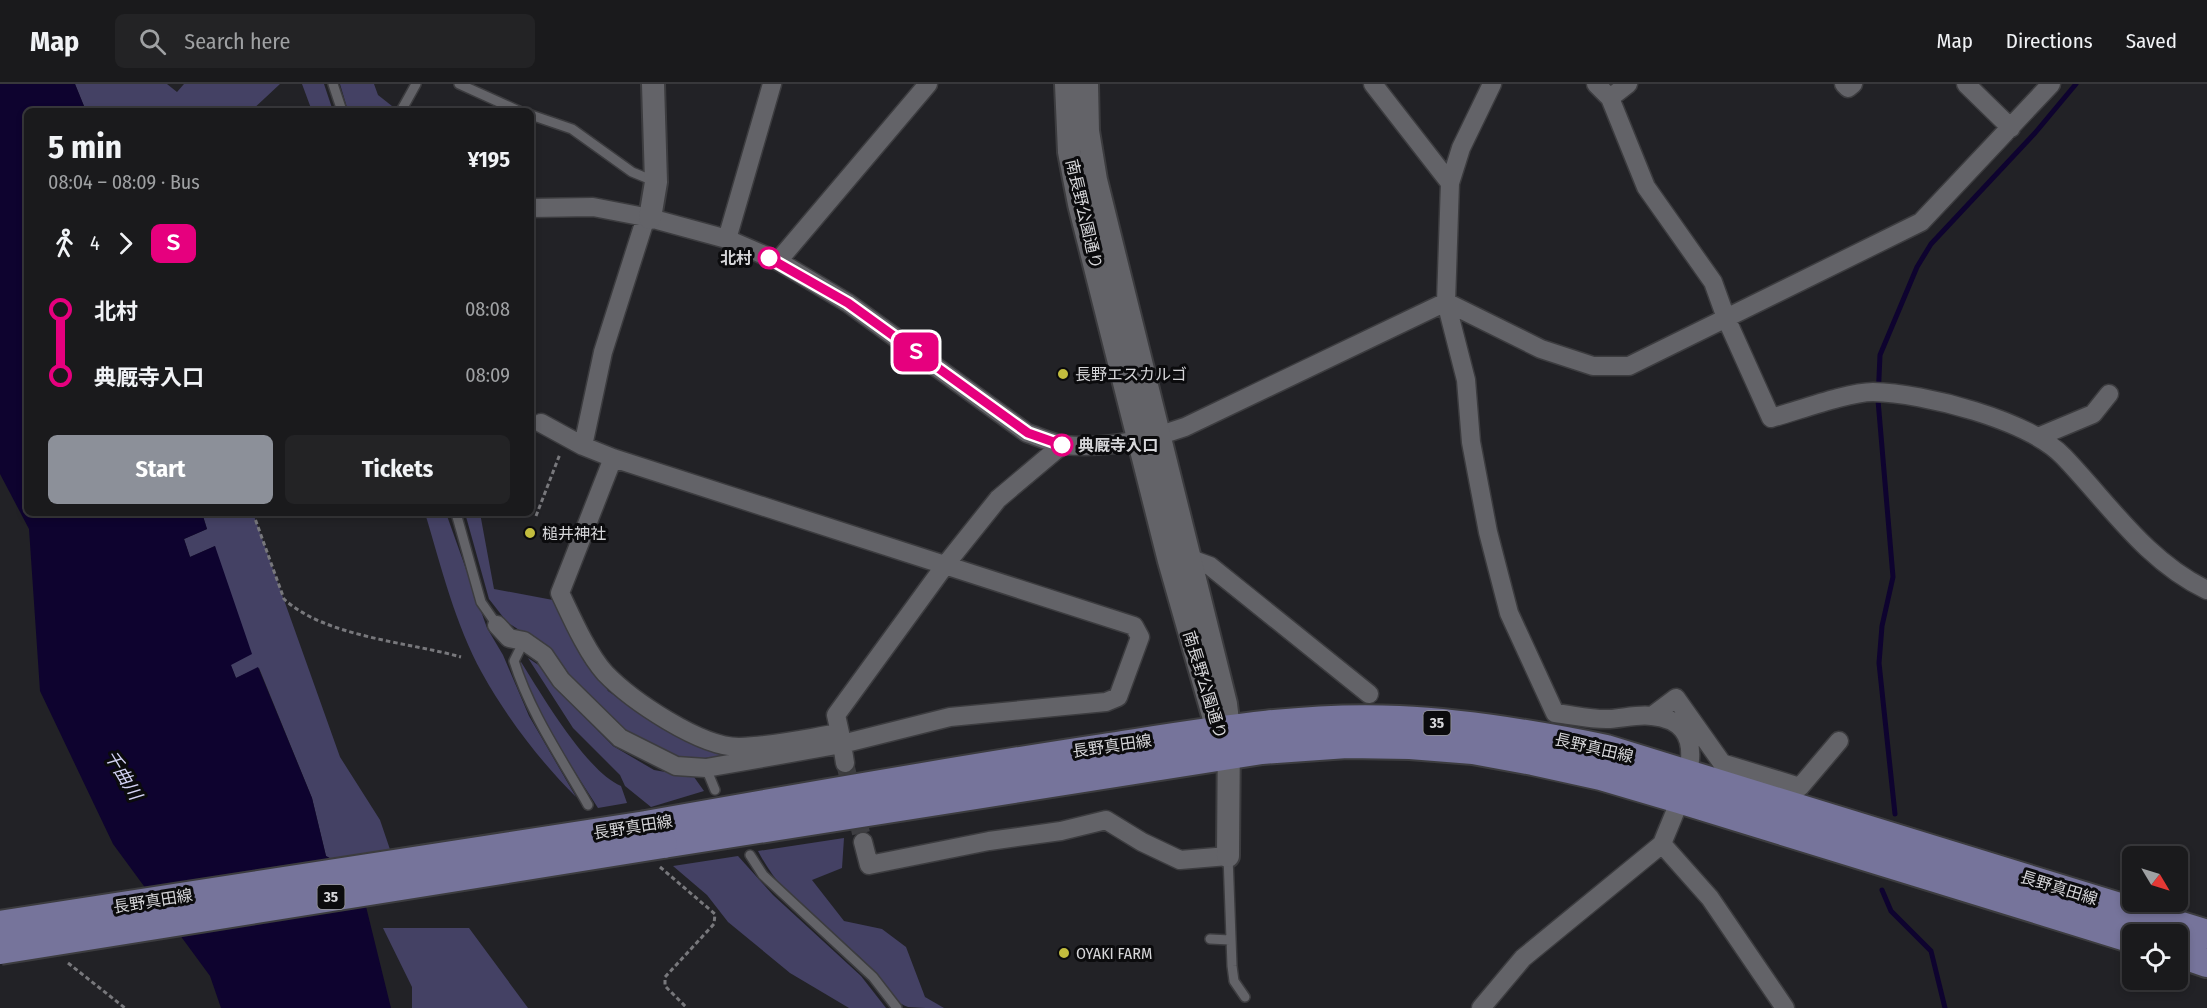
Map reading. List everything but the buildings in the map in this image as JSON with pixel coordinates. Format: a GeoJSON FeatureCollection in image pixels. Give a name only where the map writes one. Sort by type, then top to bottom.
{"type":"FeatureCollection","features":[{"type":"Feature","properties":{"kind":"main road","name":"長野真田線"},"geometry":{"type":"LineString","coordinates":[[0,950],[653,843],[1224,738],[1473,750],[1601,776],[1684,786],[2122,935]]}},
{"type":"Feature","properties":{"kind":"main road","name":"長野真田線"},"geometry":{"type":"LineString","coordinates":[[1684,786],[1719,772],[2207,934]]}},
{"type":"Feature","properties":{"kind":"main road","name":"長野真田線"},"geometry":{"type":"LineString","coordinates":[[0,925],[653,843]]}},
{"type":"Feature","properties":{"kind":"main road"},"geometry":{"type":"LineString","coordinates":[[2188,956],[2207,963]]}},
{"type":"Feature","properties":{"kind":"street"},"geometry":{"type":"LineString","coordinates":[[575,442],[648,217],[656,182],[653,84]]}},
{"type":"Feature","properties":{"kind":"street"},"geometry":{"type":"LineString","coordinates":[[727,239],[772,84]]}},
{"type":"Feature","properties":{"kind":"street"},"geometry":{"type":"LineString","coordinates":[[778,261],[928,84]]}},
{"type":"Feature","properties":{"kind":"street","name":"南長野公園通り"},"geometry":{"type":"LineString","coordinates":[[1066,84],[1069,152],[1079,204],[1150,437],[1191,559],[1226,704],[1224,738]]}},
{"type":"Feature","properties":{"kind":"street","name":"南長野公園通り"},"geometry":{"type":"LineString","coordinates":[[1087,84],[1088,131],[1096,180],[1150,437],[1224,738]]}},
{"type":"Feature","properties":{"kind":"street"},"geometry":{"type":"LineString","coordinates":[[1373,84],[1450,183]]}},
{"type":"Feature","properties":{"kind":"street"},"geometry":{"type":"LineString","coordinates":[[1492,84],[1461,148],[1450,183],[1446,302],[1466,380],[1471,442],[1488,532],[1509,613],[1555,713],[1608,719],[1652,716],[1680,725],[1690,729],[1719,772]]}},
{"type":"Feature","properties":{"kind":"street"},"geometry":{"type":"LineString","coordinates":[[1596,84],[1610,98],[1646,187],[1713,282],[1726,318],[1771,418],[1878,393],[1946,402],[2038,437],[2062,455],[2130,531],[2184,579],[2207,590]]}},
{"type":"Feature","properties":{"kind":"street"},"geometry":{"type":"LineString","coordinates":[[1610,98],[1628,84]]}},
{"type":"Feature","properties":{"kind":"street"},"geometry":{"type":"LineString","coordinates":[[1844,84],[1848,88],[1853,84]]}},
{"type":"Feature","properties":{"kind":"street"},"geometry":{"type":"LineString","coordinates":[[1966,84],[2011,128]]}},
{"type":"Feature","properties":{"kind":"street"},"geometry":{"type":"LineString","coordinates":[[1446,302],[1541,349],[1593,366],[1629,366],[1921,222],[2051,84]]}},
{"type":"Feature","properties":{"kind":"street"},"geometry":{"type":"LineString","coordinates":[[534,208],[593,207],[648,217],[727,239],[778,261],[848,303],[1028,433],[1062,445],[1106,444],[1150,437],[1185,427],[1446,302]]}},
{"type":"Feature","properties":{"kind":"street"},"geometry":{"type":"LineString","coordinates":[[2038,437],[2093,414],[2109,394]]}},
{"type":"Feature","properties":{"kind":"street"},"geometry":{"type":"LineString","coordinates":[[497,625],[509,638],[524,641],[544,656],[561,680],[620,738],[676,766],[706,768],[950,717],[1106,702],[1118,697],[1140,637],[1134,626],[613,458],[575,442],[536,420]]}},
{"type":"Feature","properties":{"kind":"street"},"geometry":{"type":"LineString","coordinates":[[845,763],[836,715],[946,564],[998,499],[1062,445]]}},
{"type":"Feature","properties":{"kind":"street"},"geometry":{"type":"LineString","coordinates":[[613,458],[560,593],[604,671],[632,696],[663,718],[707,740],[738,747],[841,739]]}},
{"type":"Feature","properties":{"kind":"street"},"geometry":{"type":"LineString","coordinates":[[1191,559],[1210,566],[1369,694]]}},
{"type":"Feature","properties":{"kind":"street"},"geometry":{"type":"LineString","coordinates":[[1481,1008],[1523,958],[1662,844],[1684,786],[1692,749],[1690,729]]}},
{"type":"Feature","properties":{"kind":"street"},"geometry":{"type":"LineString","coordinates":[[863,842],[868,865],[989,841],[1061,831],[1106,820],[1142,842],[1180,860],[1228,856],[1224,738]]}},
{"type":"Feature","properties":{"kind":"street"},"geometry":{"type":"LineString","coordinates":[[1797,796],[1839,741]]}},
{"type":"Feature","properties":{"kind":"street"},"geometry":{"type":"LineString","coordinates":[[1662,844],[1710,898],[1785,1008]]}},
{"type":"Feature","properties":{"kind":"lane"},"geometry":{"type":"LineString","coordinates":[[333,84],[341,108]]}},
{"type":"Feature","properties":{"kind":"lane"},"geometry":{"type":"LineString","coordinates":[[403,108],[416,84]]}},
{"type":"Feature","properties":{"kind":"lane"},"geometry":{"type":"LineString","coordinates":[[459,84],[512,108]]}},
{"type":"Feature","properties":{"kind":"lane"},"geometry":{"type":"LineString","coordinates":[[534,116],[572,129],[632,172],[656,182]]}},
{"type":"Feature","properties":{"kind":"lane"},"geometry":{"type":"LineString","coordinates":[[457,516],[481,602],[497,625]]}},
{"type":"Feature","properties":{"kind":"lane"},"geometry":{"type":"LineString","coordinates":[[524,641],[514,661],[519,677],[536,715],[588,805]]}},
{"type":"Feature","properties":{"kind":"lane"},"geometry":{"type":"LineString","coordinates":[[706,768],[715,790]]}},
{"type":"Feature","properties":{"kind":"lane"},"geometry":{"type":"LineString","coordinates":[[750,855],[763,875],[873,977],[897,1008]]}},
{"type":"Feature","properties":{"kind":"lane"},"geometry":{"type":"LineString","coordinates":[[1228,856],[1230,940],[1234,981],[1245,997]]}},
{"type":"Feature","properties":{"kind":"lane"},"geometry":{"type":"LineString","coordinates":[[1210,939],[1230,940]]}},
{"type":"Feature","properties":{"kind":"path"},"geometry":{"type":"LineString","coordinates":[[536,516],[575,442]]}},
{"type":"Feature","properties":{"kind":"path"},"geometry":{"type":"LineString","coordinates":[[254,516],[284,599],[295,609],[335,628],[461,657]]}},
{"type":"Feature","properties":{"kind":"path"},"geometry":{"type":"LineString","coordinates":[[653,843],[715,914],[714,924],[665,977],[664,986],[687,1008]]}},
{"type":"Feature","properties":{"kind":"shaded area"},"geometry":{"type":"Polygon","coordinates":[[[75,84],[167,84],[177,92],[184,84],[280,84],[254,108],[85,108],[75,84]]]}},
{"type":"Feature","properties":{"kind":"shaded area"},"geometry":{"type":"Polygon","coordinates":[[[302,84],[324,84],[332,108],[311,108],[302,84]]]}},
{"type":"Feature","properties":{"kind":"shaded area"},"geometry":{"type":"Polygon","coordinates":[[[340,84],[374,84],[378,95],[392,106],[391,108],[347,108],[340,84]]]}},
{"type":"Feature","properties":{"kind":"shaded area"},"geometry":{"type":"Polygon","coordinates":[[[203,516],[254,516],[340,757],[380,820],[397,870],[358,874],[326,856],[312,798],[259,668],[236,678],[231,666],[215,546],[190,557],[184,539],[207,529],[203,516]]]}},
{"type":"Feature","properties":{"kind":"shaded area"},"geometry":{"type":"Polygon","coordinates":[[[426,516],[447,516],[487,628],[503,655],[529,716],[576,797],[525,738],[482,673],[456,615],[426,516]]]}},
{"type":"Feature","properties":{"kind":"shaded area"},"geometry":{"type":"Polygon","coordinates":[[[466,516],[481,516],[494,589],[553,600],[608,691],[666,730],[740,755],[682,760],[626,733],[530,637],[507,622],[489,599],[466,516]]]}},
{"type":"Feature","properties":{"kind":"shaded area"},"geometry":{"type":"Polygon","coordinates":[[[528,658],[543,668],[560,692],[613,746],[654,770],[694,777],[704,791],[651,807],[625,786],[620,775],[573,728],[528,658]]]}},
{"type":"Feature","properties":{"kind":"shaded area"},"geometry":{"type":"Polygon","coordinates":[[[521,662],[566,731],[594,765],[621,786],[627,803],[598,808],[550,733],[519,669],[521,662]]]}},
{"type":"Feature","properties":{"kind":"shaded area"},"geometry":{"type":"Polygon","coordinates":[[[844,838],[842,868],[812,880],[844,921],[882,929],[906,947],[925,997],[944,1008],[908,1007],[894,998],[860,957],[791,897],[779,884],[758,851],[844,838]]]}},
{"type":"Feature","properties":{"kind":"shaded area"},"geometry":{"type":"Polygon","coordinates":[[[738,856],[773,895],[861,976],[886,1008],[849,1008],[790,973],[728,922],[707,895],[673,866],[738,856]]]}},
{"type":"Feature","properties":{"kind":"shaded area"},"geometry":{"type":"Polygon","coordinates":[[[383,928],[469,928],[528,1008],[412,1008],[412,987],[383,928]]]}},
{"type":"Feature","properties":{"kind":"water","name":"千曲川"},"geometry":{"type":"Polygon","coordinates":[[[0,84],[75,84],[85,108],[24,108],[24,516],[203,516],[207,529],[184,539],[190,557],[215,546],[252,654],[231,665],[236,678],[258,667],[312,798],[326,856],[358,874],[391,1008],[221,1008],[210,976],[113,844],[40,691],[29,529],[0,474],[0,84]]]}},
{"type":"Feature","properties":{"kind":"waterway"},"geometry":{"type":"LineString","coordinates":[[1895,814],[1879,663],[1882,626],[1893,577],[1878,400],[1880,355],[1917,267],[1931,244],[2035,133],[2076,84]]}},
{"type":"Feature","properties":{"kind":"waterway"},"geometry":{"type":"LineString","coordinates":[[1882,890],[1891,911],[1931,951],[1945,1008]]}},
{"type":"Feature","properties":{"kind":"tunnel"},"geometry":{"type":"LineString","coordinates":[[845,763],[863,842]]}},
{"type":"Feature","properties":{"kind":"bus line","name":"Ｓ"},"geometry":{"type":"LineString","coordinates":[[769,258],[778,261],[848,303],[1028,433],[1062,445]]}},
{"type":"Feature","properties":{"kind":"place","name":"北村"},"geometry":{"type":"Point","coordinates":[769,258]}},
{"type":"Feature","properties":{"kind":"place","name":"長野エスカルゴ"},"geometry":{"type":"Point","coordinates":[1063,374]}},
{"type":"Feature","properties":{"kind":"place","name":"典厩寺入口"},"geometry":{"type":"Point","coordinates":[1062,445]}},
{"type":"Feature","properties":{"kind":"place","name":"槌井神社"},"geometry":{"type":"Point","coordinates":[530,533]}},
{"type":"Feature","properties":{"kind":"place","name":"OYAKI FARM"},"geometry":{"type":"Point","coordinates":[1064,953]}}]}
